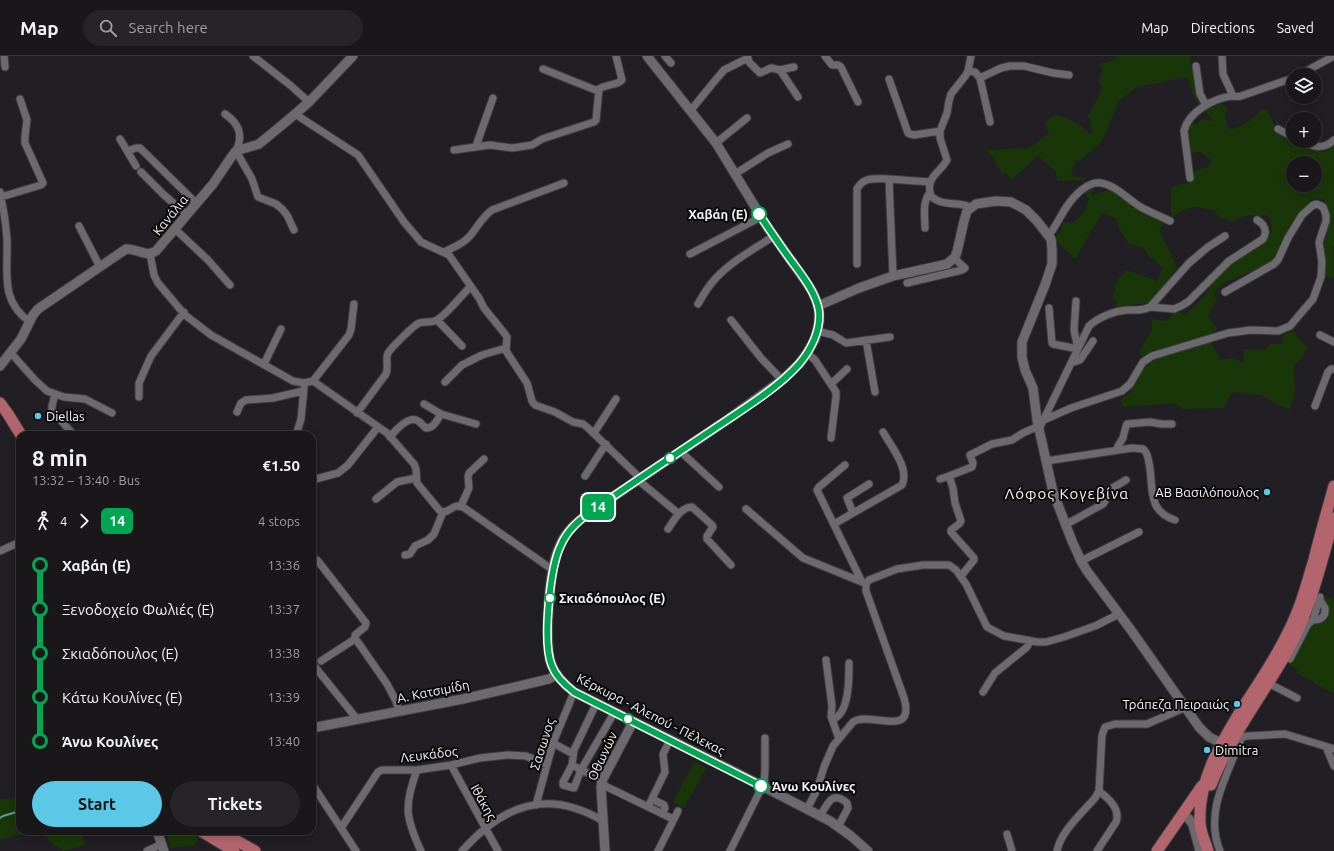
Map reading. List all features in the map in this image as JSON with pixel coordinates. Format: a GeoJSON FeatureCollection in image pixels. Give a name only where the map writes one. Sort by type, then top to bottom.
{"type":"FeatureCollection","features":[{"type":"Feature","properties":{"kind":"main road"},"geometry":{"type":"LineString","coordinates":[[236,151],[259,144],[309,102],[353,56]]}},
{"type":"Feature","properties":{"kind":"main road","name":"Κέρκυρα - Αλεπού - Πέλεκας"},"geometry":{"type":"LineString","coordinates":[[647,56],[716,143],[761,217],[809,287],[818,306],[819,318],[817,331],[807,353],[799,364],[782,380],[727,420],[581,519],[572,527],[561,545],[553,570],[549,607],[548,649],[551,664],[557,674],[574,692],[820,816],[855,839],[868,851]]}},
{"type":"Feature","properties":{"kind":"main road","name":"Κανάλια"},"geometry":{"type":"LineString","coordinates":[[150,254],[158,249],[186,214],[209,189],[236,151]]}},
{"type":"Feature","properties":{"kind":"main road"},"geometry":{"type":"LineString","coordinates":[[818,306],[859,288],[893,276],[947,264],[954,258],[959,248],[966,215],[971,207],[976,204],[1005,201],[1014,203],[1026,210],[1032,216],[1051,239],[1051,269],[1024,337],[1021,352],[1025,370],[1033,388],[1042,423],[1046,461],[1053,492],[1065,526],[1087,571],[1119,614],[1184,708],[1202,731],[1225,745]]}},
{"type":"Feature","properties":{"kind":"main road"},"geometry":{"type":"LineString","coordinates":[[0,366],[21,339],[36,312],[44,304],[128,248],[150,254]]}},
{"type":"Feature","properties":{"kind":"main road"},"geometry":{"type":"LineString","coordinates":[[0,403],[19,431]]}},
{"type":"Feature","properties":{"kind":"main road"},"geometry":{"type":"LineString","coordinates":[[1157,851],[1183,815],[1205,780],[1280,647],[1296,615],[1304,593],[1334,486]]}},
{"type":"Feature","properties":{"kind":"main road"},"geometry":{"type":"LineString","coordinates":[[1204,848],[1205,814],[1208,797],[1225,745],[1238,737],[1268,683],[1294,644],[1315,607],[1334,518]]}},
{"type":"Feature","properties":{"kind":"main road","name":"Α. Κατσιμίδη"},"geometry":{"type":"LineString","coordinates":[[316,727],[463,699],[549,679],[557,674]]}},
{"type":"Feature","properties":{"kind":"main road","name":"Οθωνών"},"geometry":{"type":"LineString","coordinates":[[605,851],[600,791],[602,782],[633,722]]}},
{"type":"Feature","properties":{"kind":"main road"},"geometry":{"type":"LineString","coordinates":[[1204,848],[1200,822],[1201,799],[1205,780]]}},
{"type":"Feature","properties":{"kind":"main road"},"geometry":{"type":"LineString","coordinates":[[1183,815],[1189,819],[1193,825],[1204,848]]}},
{"type":"Feature","properties":{"kind":"main road"},"geometry":{"type":"LineString","coordinates":[[208,835],[234,851]]}},
{"type":"Feature","properties":{"kind":"main road"},"geometry":{"type":"LineString","coordinates":[[227,835],[255,851]]}},
{"type":"Feature","properties":{"kind":"street"},"geometry":{"type":"LineString","coordinates":[[4,56],[5,66]]}},
{"type":"Feature","properties":{"kind":"street"},"geometry":{"type":"LineString","coordinates":[[253,56],[309,102]]}},
{"type":"Feature","properties":{"kind":"street"},"geometry":{"type":"LineString","coordinates":[[454,150],[476,146],[495,145],[512,148],[532,145],[542,139],[594,122],[596,120],[598,91],[601,87],[621,81],[622,76],[616,56]]}},
{"type":"Feature","properties":{"kind":"street"},"geometry":{"type":"LineString","coordinates":[[665,56],[671,63]]}},
{"type":"Feature","properties":{"kind":"street"},"geometry":{"type":"LineString","coordinates":[[825,56],[832,65],[838,65],[841,67],[858,102]]}},
{"type":"Feature","properties":{"kind":"street"},"geometry":{"type":"LineString","coordinates":[[970,56],[968,71],[951,94],[948,101],[947,113],[940,131],[940,138],[947,160],[930,182],[930,193],[933,198],[940,201],[971,207]]}},
{"type":"Feature","properties":{"kind":"street"},"geometry":{"type":"LineString","coordinates":[[1222,56],[1223,74],[1233,96]]}},
{"type":"Feature","properties":{"kind":"street"},"geometry":{"type":"LineString","coordinates":[[1312,68],[1334,56]]}},
{"type":"Feature","properties":{"kind":"street"},"geometry":{"type":"LineString","coordinates":[[691,110],[724,70],[747,57],[749,62],[758,72],[761,73],[771,68],[780,70],[794,67]]}},
{"type":"Feature","properties":{"kind":"street"},"geometry":{"type":"LineString","coordinates":[[980,78],[1001,68],[1010,66],[1024,66],[1069,75]]}},
{"type":"Feature","properties":{"kind":"street"},"geometry":{"type":"LineString","coordinates":[[1196,66],[1200,94],[1206,105]]}},
{"type":"Feature","properties":{"kind":"street"},"geometry":{"type":"LineString","coordinates":[[543,69],[598,91]]}},
{"type":"Feature","properties":{"kind":"street"},"geometry":{"type":"LineString","coordinates":[[780,70],[798,97]]}},
{"type":"Feature","properties":{"kind":"street"},"geometry":{"type":"LineString","coordinates":[[968,71],[975,72],[980,78],[990,122]]}},
{"type":"Feature","properties":{"kind":"street"},"geometry":{"type":"LineString","coordinates":[[889,79],[908,133],[914,135],[940,131]]}},
{"type":"Feature","properties":{"kind":"street"},"geometry":{"type":"LineString","coordinates":[[1190,178],[1185,129],[1186,124],[1196,113],[1206,105],[1233,96],[1241,96],[1286,80]]}},
{"type":"Feature","properties":{"kind":"street"},"geometry":{"type":"LineString","coordinates":[[476,146],[493,98]]}},
{"type":"Feature","properties":{"kind":"street"},"geometry":{"type":"LineString","coordinates":[[20,99],[27,120],[24,136],[25,143],[43,183],[41,185],[0,195],[4,212],[7,240],[6,292],[9,303],[15,311],[30,322]]}},
{"type":"Feature","properties":{"kind":"street"},"geometry":{"type":"LineString","coordinates":[[225,114],[234,120],[237,125],[240,140],[236,151],[252,179],[258,197],[282,208],[294,230]]}},
{"type":"Feature","properties":{"kind":"street"},"geometry":{"type":"LineString","coordinates":[[295,114],[358,155],[404,222],[421,242],[444,252],[454,261],[484,308],[506,334],[507,353],[527,383],[532,401],[535,405],[555,412],[573,422],[583,424],[606,444],[639,479],[679,514]]}},
{"type":"Feature","properties":{"kind":"street"},"geometry":{"type":"LineString","coordinates":[[716,143],[747,118]]}},
{"type":"Feature","properties":{"kind":"street"},"geometry":{"type":"LineString","coordinates":[[1278,129],[1286,133]]}},
{"type":"Feature","properties":{"kind":"street"},"geometry":{"type":"LineString","coordinates":[[120,138],[139,169],[164,195],[186,214]]}},
{"type":"Feature","properties":{"kind":"street"},"geometry":{"type":"LineString","coordinates":[[1322,146],[1327,146],[1334,140]]}},
{"type":"Feature","properties":{"kind":"street"},"geometry":{"type":"LineString","coordinates":[[735,174],[768,153],[788,144]]}},
{"type":"Feature","properties":{"kind":"street"},"geometry":{"type":"LineString","coordinates":[[127,151],[140,148],[196,203]]}},
{"type":"Feature","properties":{"kind":"street"},"geometry":{"type":"LineString","coordinates":[[857,264],[857,189],[859,185],[866,180],[930,182]]}},
{"type":"Feature","properties":{"kind":"street"},"geometry":{"type":"LineString","coordinates":[[889,180],[893,276]]}},
{"type":"Feature","properties":{"kind":"street"},"geometry":{"type":"LineString","coordinates":[[444,252],[468,238],[492,210],[564,183]]}},
{"type":"Feature","properties":{"kind":"street"},"geometry":{"type":"LineString","coordinates":[[1049,235],[1067,206],[1080,191],[1086,186],[1097,184],[1111,185],[1143,208],[1170,221]]}},
{"type":"Feature","properties":{"kind":"street"},"geometry":{"type":"LineString","coordinates":[[925,228],[925,202],[930,193]]}},
{"type":"Feature","properties":{"kind":"street"},"geometry":{"type":"LineString","coordinates":[[940,480],[972,467],[973,463],[970,455],[992,444],[1012,440],[1070,408],[1122,391],[1130,384],[1143,362],[1152,356],[1228,333],[1251,330],[1278,331],[1290,326],[1313,298],[1321,277],[1322,262],[1319,242],[1326,221],[1326,215],[1323,207],[1316,204],[1302,215],[1288,238],[1278,260],[1274,264],[1225,292]]}},
{"type":"Feature","properties":{"kind":"street"},"geometry":{"type":"LineString","coordinates":[[690,254],[761,217]]}},
{"type":"Feature","properties":{"kind":"street"},"geometry":{"type":"LineString","coordinates":[[1150,307],[1174,309],[1189,302],[1229,261],[1263,239],[1266,233],[1265,230],[1260,222],[1256,220]]}},
{"type":"Feature","properties":{"kind":"street"},"geometry":{"type":"LineString","coordinates":[[79,226],[100,266]]}},
{"type":"Feature","properties":{"kind":"street"},"geometry":{"type":"LineString","coordinates":[[174,229],[208,260],[230,285]]}},
{"type":"Feature","properties":{"kind":"street"},"geometry":{"type":"LineString","coordinates":[[698,304],[709,286],[722,272],[739,258],[774,236]]}},
{"type":"Feature","properties":{"kind":"street"},"geometry":{"type":"LineString","coordinates":[[1042,423],[1089,326],[1093,322],[1115,313],[1126,310],[1143,310],[1150,307],[1188,263],[1225,236]]}},
{"type":"Feature","properties":{"kind":"street"},"geometry":{"type":"LineString","coordinates":[[150,254],[154,275],[158,283],[184,312],[211,335],[293,381],[304,384],[313,381],[349,335],[354,304]]}},
{"type":"Feature","properties":{"kind":"street"},"geometry":{"type":"LineString","coordinates":[[907,283],[965,268],[954,258]]}},
{"type":"Feature","properties":{"kind":"street"},"geometry":{"type":"LineString","coordinates":[[358,413],[386,374],[388,367],[387,357],[390,351],[416,324],[437,320],[470,287]]}},
{"type":"Feature","properties":{"kind":"street"},"geometry":{"type":"LineString","coordinates":[[1076,301],[1074,330],[1078,348]]}},
{"type":"Feature","properties":{"kind":"street"},"geometry":{"type":"LineString","coordinates":[[1049,308],[1052,343],[1078,348]]}},
{"type":"Feature","properties":{"kind":"street"},"geometry":{"type":"LineString","coordinates":[[139,397],[139,383],[151,356],[184,312]]}},
{"type":"Feature","properties":{"kind":"street"},"geometry":{"type":"LineString","coordinates":[[437,320],[462,346]]}},
{"type":"Feature","properties":{"kind":"street"},"geometry":{"type":"LineString","coordinates":[[731,320],[761,358],[782,380]]}},
{"type":"Feature","properties":{"kind":"street"},"geometry":{"type":"LineString","coordinates":[[264,364],[281,329]]}},
{"type":"Feature","properties":{"kind":"street"},"geometry":{"type":"LineString","coordinates":[[817,331],[833,335],[844,343],[890,337]]}},
{"type":"Feature","properties":{"kind":"street"},"geometry":{"type":"LineString","coordinates":[[1320,335],[1334,342]]}},
{"type":"Feature","properties":{"kind":"street"},"geometry":{"type":"LineString","coordinates":[[866,340],[875,392]]}},
{"type":"Feature","properties":{"kind":"street"},"geometry":{"type":"LineString","coordinates":[[1071,363],[1080,360],[1093,341]]}},
{"type":"Feature","properties":{"kind":"street"},"geometry":{"type":"LineString","coordinates":[[445,382],[462,365],[472,359],[506,348]]}},
{"type":"Feature","properties":{"kind":"street"},"geometry":{"type":"LineString","coordinates":[[10,352],[41,386],[55,394],[69,398],[85,399],[112,413]]}},
{"type":"Feature","properties":{"kind":"street"},"geometry":{"type":"LineString","coordinates":[[807,353],[815,360],[835,391],[836,397],[831,438]]}},
{"type":"Feature","properties":{"kind":"street"},"geometry":{"type":"LineString","coordinates":[[831,384],[847,369]]}},
{"type":"Feature","properties":{"kind":"street"},"geometry":{"type":"LineString","coordinates":[[1315,406],[1328,372],[1331,369],[1334,369]]}},
{"type":"Feature","properties":{"kind":"street"},"geometry":{"type":"LineString","coordinates":[[313,381],[390,437],[414,464],[418,486],[434,502],[440,511],[447,512],[456,506],[461,506],[553,570]]}},
{"type":"Feature","properties":{"kind":"street"},"geometry":{"type":"LineString","coordinates":[[297,431],[301,419],[304,384]]}},
{"type":"Feature","properties":{"kind":"street"},"geometry":{"type":"LineString","coordinates":[[237,412],[241,404],[246,400],[273,398],[303,391]]}},
{"type":"Feature","properties":{"kind":"street"},"geometry":{"type":"LineString","coordinates":[[55,394],[52,411],[70,431]]}},
{"type":"Feature","properties":{"kind":"street"},"geometry":{"type":"LineString","coordinates":[[594,433],[616,399]]}},
{"type":"Feature","properties":{"kind":"street"},"geometry":{"type":"LineString","coordinates":[[424,404],[441,414],[476,424]]}},
{"type":"Feature","properties":{"kind":"street"},"geometry":{"type":"LineString","coordinates":[[390,437],[400,427],[414,420],[426,428],[430,428],[434,425],[441,414]]}},
{"type":"Feature","properties":{"kind":"street"},"geometry":{"type":"LineString","coordinates":[[1117,450],[1128,424],[1150,422],[1172,424]]}},
{"type":"Feature","properties":{"kind":"street"},"geometry":{"type":"LineString","coordinates":[[316,479],[338,474],[348,465],[378,427]]}},
{"type":"Feature","properties":{"kind":"street"},"geometry":{"type":"LineString","coordinates":[[834,524],[902,485],[905,474],[903,468],[884,432]]}},
{"type":"Feature","properties":{"kind":"street"},"geometry":{"type":"LineString","coordinates":[[585,476],[606,444]]}},
{"type":"Feature","properties":{"kind":"street"},"geometry":{"type":"LineString","coordinates":[[1046,461],[1136,447],[1141,448],[1148,455],[1151,491],[1156,505],[1165,516],[1175,520]]}},
{"type":"Feature","properties":{"kind":"street"},"geometry":{"type":"LineString","coordinates":[[680,451],[719,487]]}},
{"type":"Feature","properties":{"kind":"street"},"geometry":{"type":"LineString","coordinates":[[461,506],[469,488],[469,472],[484,459]]}},
{"type":"Feature","properties":{"kind":"street"},"geometry":{"type":"LineString","coordinates":[[807,809],[817,790],[824,766],[833,746],[849,726],[856,720],[865,718],[882,721],[898,721],[902,720],[905,715],[906,704],[864,583],[817,489],[845,465]]}},
{"type":"Feature","properties":{"kind":"street"},"geometry":{"type":"LineString","coordinates":[[949,476],[961,521],[951,530],[951,532],[974,558],[961,576]]}},
{"type":"Feature","properties":{"kind":"street"},"geometry":{"type":"LineString","coordinates":[[376,499],[397,482],[416,478]]}},
{"type":"Feature","properties":{"kind":"street"},"geometry":{"type":"LineString","coordinates":[[1065,526],[1102,504],[1105,501],[1109,490],[1126,480]]}},
{"type":"Feature","properties":{"kind":"street"},"geometry":{"type":"LineString","coordinates":[[853,513],[847,500],[848,497],[869,484]]}},
{"type":"Feature","properties":{"kind":"street"},"geometry":{"type":"LineString","coordinates":[[668,529],[679,514],[688,507],[692,507],[711,524],[712,527],[707,539],[731,565]]}},
{"type":"Feature","properties":{"kind":"street"},"geometry":{"type":"LineString","coordinates":[[746,509],[803,558],[864,583]]}},
{"type":"Feature","properties":{"kind":"street"},"geometry":{"type":"LineString","coordinates":[[405,555],[410,554],[415,546],[428,540],[434,534],[443,512]]}},
{"type":"Feature","properties":{"kind":"street"},"geometry":{"type":"LineString","coordinates":[[1081,561],[1139,532]]}},
{"type":"Feature","properties":{"kind":"street"},"geometry":{"type":"LineString","coordinates":[[0,551],[16,544]]}},
{"type":"Feature","properties":{"kind":"street"},"geometry":{"type":"LineString","coordinates":[[316,560],[366,623],[365,627],[355,635],[355,639],[321,661]]}},
{"type":"Feature","properties":{"kind":"street"},"geometry":{"type":"LineString","coordinates":[[864,583],[897,570],[923,565],[948,564],[961,576],[971,593],[987,628],[1004,636],[1030,641],[1046,642],[1056,640],[1095,626],[1119,614]]}},
{"type":"Feature","properties":{"kind":"street"},"geometry":{"type":"LineString","coordinates":[[355,639],[387,684],[396,701],[398,711]]}},
{"type":"Feature","properties":{"kind":"street"},"geometry":{"type":"LineString","coordinates":[[983,692],[995,674],[1027,647],[1030,641]]}},
{"type":"Feature","properties":{"kind":"street"},"geometry":{"type":"LineString","coordinates":[[1290,659],[1294,644]]}},
{"type":"Feature","properties":{"kind":"street"},"geometry":{"type":"LineString","coordinates":[[826,660],[832,706],[831,716],[839,739]]}},
{"type":"Feature","properties":{"kind":"street"},"geometry":{"type":"LineString","coordinates":[[833,720],[841,713],[845,704],[849,678],[849,663]]}},
{"type":"Feature","properties":{"kind":"street"},"geometry":{"type":"LineString","coordinates":[[316,668],[357,719]]}},
{"type":"Feature","properties":{"kind":"street"},"geometry":{"type":"LineString","coordinates":[[1268,683],[1297,698]]}},
{"type":"Feature","properties":{"kind":"street","name":"Σασωνος"},"geometry":{"type":"LineString","coordinates":[[536,805],[553,743],[574,692]]}},
{"type":"Feature","properties":{"kind":"street"},"geometry":{"type":"LineString","coordinates":[[596,704],[573,754],[572,765],[563,782],[563,785],[574,788],[582,770],[614,713]]}},
{"type":"Feature","properties":{"kind":"street"},"geometry":{"type":"LineString","coordinates":[[1057,851],[1065,832],[1095,798],[1099,791],[1102,735],[1105,726],[1115,724],[1147,724],[1184,708]]}},
{"type":"Feature","properties":{"kind":"street"},"geometry":{"type":"LineString","coordinates":[[1220,851],[1214,832],[1215,811],[1238,737],[1285,734],[1334,749]]}},
{"type":"Feature","properties":{"kind":"street"},"geometry":{"type":"LineString","coordinates":[[730,851],[762,786],[765,769],[765,738]]}},
{"type":"Feature","properties":{"kind":"street"},"geometry":{"type":"LineString","coordinates":[[648,807],[665,772],[663,754],[670,740]]}},
{"type":"Feature","properties":{"kind":"street"},"geometry":{"type":"LineString","coordinates":[[553,743],[573,754]]}},
{"type":"Feature","properties":{"kind":"street"},"geometry":{"type":"LineString","coordinates":[[1326,747],[1334,766]]}},
{"type":"Feature","properties":{"kind":"street","name":"Λευκάδος"},"geometry":{"type":"LineString","coordinates":[[341,828],[380,770],[416,770],[480,758],[511,754],[526,756],[547,765]]}},
{"type":"Feature","properties":{"kind":"street","name":"Ιθάκης"},"geometry":{"type":"LineString","coordinates":[[451,764],[498,851]]}},
{"type":"Feature","properties":{"kind":"street"},"geometry":{"type":"LineString","coordinates":[[572,765],[648,807],[673,819]]}},
{"type":"Feature","properties":{"kind":"street"},"geometry":{"type":"LineString","coordinates":[[416,770],[407,811],[421,851]]}},
{"type":"Feature","properties":{"kind":"street"},"geometry":{"type":"LineString","coordinates":[[316,790],[356,851]]}},
{"type":"Feature","properties":{"kind":"street"},"geometry":{"type":"LineString","coordinates":[[1096,851],[1115,824],[1118,817],[1114,806],[1099,791]]}},
{"type":"Feature","properties":{"kind":"street"},"geometry":{"type":"LineString","coordinates":[[820,816],[833,798],[840,798],[847,803],[848,808],[838,827]]}},
{"type":"Feature","properties":{"kind":"street"},"geometry":{"type":"LineString","coordinates":[[652,799],[664,805],[665,808],[662,814]]}},
{"type":"Feature","properties":{"kind":"street"},"geometry":{"type":"LineString","coordinates":[[462,851],[485,828],[500,818],[515,810],[536,805],[553,804],[573,807],[603,821]]}},
{"type":"Feature","properties":{"kind":"street"},"geometry":{"type":"LineString","coordinates":[[658,851],[678,811]]}},
{"type":"Feature","properties":{"kind":"street"},"geometry":{"type":"LineString","coordinates":[[1007,834],[1012,851]]}},
{"type":"Feature","properties":{"kind":"street"},"geometry":{"type":"LineString","coordinates":[[147,851],[161,839]]}},
{"type":"Feature","properties":{"kind":"green space"},"geometry":{"type":"Polygon","coordinates":[[[1117,56],[1191,56],[1190,67],[1194,73],[1196,96],[1207,109],[1221,104],[1227,108],[1225,118],[1229,130],[1247,122],[1262,109],[1267,110],[1277,131],[1286,137],[1286,148],[1311,148],[1323,152],[1334,145],[1333,279],[1325,275],[1323,237],[1327,217],[1327,207],[1325,201],[1316,198],[1311,201],[1294,221],[1274,261],[1220,285],[1213,295],[1218,297],[1208,317],[1218,329],[1208,336],[1220,360],[1233,358],[1244,363],[1243,349],[1264,350],[1270,344],[1282,344],[1284,335],[1294,330],[1298,338],[1307,346],[1302,358],[1294,366],[1295,392],[1289,410],[1261,395],[1233,392],[1223,408],[1182,409],[1176,403],[1124,407],[1120,400],[1131,392],[1136,380],[1148,363],[1139,352],[1152,330],[1152,319],[1167,321],[1177,310],[1185,316],[1210,290],[1210,285],[1229,266],[1266,239],[1272,232],[1271,223],[1267,214],[1260,217],[1250,215],[1232,221],[1219,217],[1214,210],[1195,207],[1181,211],[1159,229],[1177,267],[1151,303],[1129,305],[1117,309],[1116,301],[1113,298],[1115,290],[1114,285],[1126,270],[1157,281],[1163,268],[1148,255],[1144,248],[1129,244],[1121,232],[1115,218],[1102,213],[1075,259],[1054,239],[1061,230],[1063,222],[1073,223],[1085,211],[1089,199],[1083,190],[1083,180],[1057,181],[1056,172],[1038,156],[1012,179],[1006,173],[1002,174],[993,157],[985,150],[1029,148],[1049,133],[1045,121],[1053,116],[1068,119],[1078,124],[1091,134],[1093,129],[1088,116],[1103,88],[1098,82],[1103,71],[1099,63],[1115,60],[1117,56]],[[1187,77],[1137,87],[1119,101],[1101,143],[1079,161],[1076,160],[1071,175],[1085,178],[1084,188],[1094,187],[1094,192],[1091,193],[1092,196],[1112,188],[1147,213],[1165,223],[1171,217],[1171,187],[1188,183],[1192,178],[1192,172],[1208,167],[1211,160],[1201,152],[1191,153],[1188,130],[1191,124],[1197,124],[1200,119],[1213,121],[1194,97],[1187,77]]]}},
{"type":"Feature","properties":{"kind":"green space"},"geometry":{"type":"Polygon","coordinates":[[[1324,596],[1334,600],[1334,693],[1296,673],[1298,670],[1289,665],[1314,621],[1325,617],[1322,601],[1324,596]]]}},
{"type":"Feature","properties":{"kind":"green space"},"geometry":{"type":"Polygon","coordinates":[[[694,762],[706,768],[684,808],[673,802],[694,762]]]}},
{"type":"Feature","properties":{"kind":"green space"},"geometry":{"type":"Polygon","coordinates":[[[16,798],[17,835],[0,840],[0,799],[16,798]]]}},
{"type":"Feature","properties":{"kind":"green space"},"geometry":{"type":"Polygon","coordinates":[[[44,835],[82,835],[86,845],[63,851],[49,841],[44,835]]]}},
{"type":"Feature","properties":{"kind":"green space"},"geometry":{"type":"Polygon","coordinates":[[[167,835],[194,835],[198,838],[195,845],[170,848],[167,835]]]}},
{"type":"Feature","properties":{"kind":"waterway"},"geometry":{"type":"LineString","coordinates":[[0,818],[16,812]]}},
{"type":"Feature","properties":{"kind":"bus line","name":"14"},"geometry":{"type":"LineString","coordinates":[[759,214],[812,291],[817,302],[819,322],[812,345],[799,364],[776,385],[727,420],[589,513],[572,527],[564,538],[557,553],[553,570],[548,635],[549,654],[553,668],[560,678],[574,692],[734,771],[761,786]]}},
{"type":"Feature","properties":{"kind":"place","name":"Χαβάη (Ε)"},"geometry":{"type":"Point","coordinates":[759,214]}},
{"type":"Feature","properties":{"kind":"place","name":"Diellas"},"geometry":{"type":"Point","coordinates":[38,416]}},
{"type":"Feature","properties":{"kind":"place","name":"ΑΒ Βασιλόπουλος"},"geometry":{"type":"Point","coordinates":[1267,492]}},
{"type":"Feature","properties":{"kind":"place","name":"Σκιαδόπουλος (E)"},"geometry":{"type":"Point","coordinates":[550,598]}},
{"type":"Feature","properties":{"kind":"place","name":"Τράπεζα Πειραιώς"},"geometry":{"type":"Point","coordinates":[1237,704]}},
{"type":"Feature","properties":{"kind":"place","name":"Dimitra"},"geometry":{"type":"Point","coordinates":[1207,750]}},
{"type":"Feature","properties":{"kind":"place","name":"Άνω Κουλίνες"},"geometry":{"type":"Point","coordinates":[761,786]}},
{"type":"Feature","properties":{"kind":"district","name":"Λόφος Κογεβίνα"},"geometry":{"type":"Point","coordinates":[1067,493]}}]}
